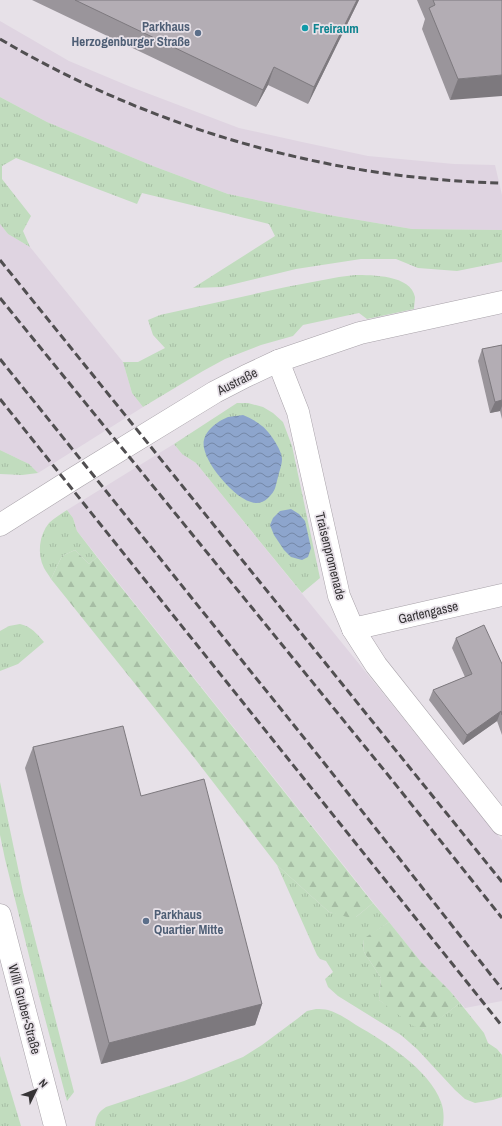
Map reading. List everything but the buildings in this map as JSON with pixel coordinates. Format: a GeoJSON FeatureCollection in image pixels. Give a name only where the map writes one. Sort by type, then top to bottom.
{"type":"FeatureCollection","features":[{"type":"Feature","properties":{"kind":"street","name":"Austraße"},"geometry":{"type":"LineString","coordinates":[[0,525],[215,392],[278,361],[360,333],[502,302]]}},
{"type":"Feature","properties":{"kind":"street","name":"Traisenpromenade"},"geometry":{"type":"LineString","coordinates":[[278,361],[298,412],[338,596],[353,629],[376,665],[502,824]]}},
{"type":"Feature","properties":{"kind":"street","name":"Gartengasse"},"geometry":{"type":"LineString","coordinates":[[353,629],[502,595]]}},
{"type":"Feature","properties":{"kind":"street","name":"Willi Gruber-Straße"},"geometry":{"type":"LineString","coordinates":[[0,915],[55,1126]]}},
{"type":"Feature","properties":{"kind":"shaded area"},"geometry":{"type":"Polygon","coordinates":[[[0,21],[69,61],[131,87],[239,128],[368,156],[454,164],[495,165],[502,195],[502,230],[412,229],[329,215],[228,194],[153,166],[47,122],[0,97],[0,21]]]}},
{"type":"Feature","properties":{"kind":"shaded area"},"geometry":{"type":"Polygon","coordinates":[[[0,224],[8,234],[30,247],[123,362],[132,393],[143,407],[38,473],[29,464],[0,450],[0,224]]]}},
{"type":"Feature","properties":{"kind":"shaded area"},"geometry":{"type":"Polygon","coordinates":[[[174,444],[182,454],[196,463],[502,840],[502,1001],[465,1008],[421,962],[77,531],[73,518],[67,510],[174,444]]]}},
{"type":"Feature","properties":{"kind":"green space"},"geometry":{"type":"Polygon","coordinates":[[[0,97],[47,122],[153,166],[228,194],[329,215],[412,229],[502,230],[502,262],[457,271],[418,268],[396,259],[361,259],[296,269],[222,287],[193,288],[275,236],[269,224],[142,193],[137,204],[16,158],[2,166],[2,179],[31,216],[23,231],[30,247],[8,234],[0,224],[0,97]]]}},
{"type":"Feature","properties":{"kind":"green space"},"geometry":{"type":"Polygon","coordinates":[[[355,275],[380,276],[399,280],[406,284],[412,290],[415,297],[414,309],[367,319],[359,313],[303,325],[293,336],[261,345],[225,359],[143,407],[132,393],[123,362],[138,362],[165,348],[153,335],[148,320],[160,315],[286,287],[355,275]]]}},
{"type":"Feature","properties":{"kind":"green space"},"geometry":{"type":"Polygon","coordinates":[[[237,403],[248,403],[263,407],[273,413],[283,422],[292,446],[320,578],[302,593],[196,463],[182,454],[174,444],[237,403]]]}},
{"type":"Feature","properties":{"kind":"green space"},"geometry":{"type":"Polygon","coordinates":[[[0,450],[29,464],[38,473],[22,475],[0,474],[0,450]]]}},
{"type":"Feature","properties":{"kind":"green space"},"geometry":{"type":"Polygon","coordinates":[[[67,510],[73,518],[77,531],[97,557],[89,564],[75,550],[62,556],[51,579],[40,557],[41,539],[49,523],[67,510]]]}},
{"type":"Feature","properties":{"kind":"green space"},"geometry":{"type":"Polygon","coordinates":[[[75,550],[89,564],[97,557],[373,903],[356,917],[347,917],[329,912],[277,865],[196,760],[51,579],[62,556],[75,550]]]}},
{"type":"Feature","properties":{"kind":"green space"},"geometry":{"type":"Polygon","coordinates":[[[20,624],[31,629],[44,642],[18,664],[0,671],[0,631],[9,626],[20,624]]]}},
{"type":"Feature","properties":{"kind":"green space"},"geometry":{"type":"Polygon","coordinates":[[[0,782],[23,892],[74,1092],[67,1101],[5,859],[0,835],[0,782]]]}},
{"type":"Feature","properties":{"kind":"green space"},"geometry":{"type":"Polygon","coordinates":[[[277,865],[329,912],[356,917],[373,903],[389,922],[363,940],[364,952],[381,978],[379,1000],[424,1030],[460,1003],[484,1033],[488,1043],[497,1049],[502,1055],[502,1097],[475,1103],[465,1099],[417,1049],[401,1035],[338,996],[328,987],[325,979],[333,972],[326,961],[320,959],[317,955],[277,865]]]}},
{"type":"Feature","properties":{"kind":"green space"},"geometry":{"type":"Polygon","coordinates":[[[389,922],[421,962],[460,1003],[425,1030],[413,1026],[379,1000],[381,978],[364,952],[363,939],[389,922]]]}},
{"type":"Feature","properties":{"kind":"green space"},"geometry":{"type":"Polygon","coordinates":[[[316,1009],[328,1010],[342,1016],[380,1039],[417,1068],[435,1090],[441,1102],[444,1114],[443,1126],[95,1126],[98,1115],[106,1107],[184,1081],[243,1057],[262,1045],[307,1011],[316,1009]]]}},
{"type":"Feature","properties":{"kind":"green space"},"geometry":{"type":"Polygon","coordinates":[[[0,1056],[21,1126],[0,1126],[0,1056]]]}},
{"type":"Feature","properties":{"kind":"water"},"geometry":{"type":"Polygon","coordinates":[[[243,415],[265,428],[275,441],[282,459],[282,464],[273,493],[260,503],[253,503],[247,500],[230,488],[213,467],[206,456],[204,448],[207,433],[214,425],[228,417],[243,415]]]}},
{"type":"Feature","properties":{"kind":"water"},"geometry":{"type":"Polygon","coordinates":[[[291,509],[299,514],[305,521],[311,548],[308,557],[302,560],[291,557],[284,550],[274,535],[270,525],[273,518],[280,511],[291,509]]]}},
{"type":"Feature","properties":{"kind":"railway"},"geometry":{"type":"LineString","coordinates":[[0,39],[58,71],[118,98],[179,123],[242,143],[306,159],[371,171],[436,179],[502,183]]}},
{"type":"Feature","properties":{"kind":"railway"},"geometry":{"type":"LineString","coordinates":[[0,260],[502,882]]}},
{"type":"Feature","properties":{"kind":"railway"},"geometry":{"type":"LineString","coordinates":[[0,298],[388,775],[502,918]]}},
{"type":"Feature","properties":{"kind":"railway"},"geometry":{"type":"LineString","coordinates":[[0,359],[321,759],[502,989]]}},
{"type":"Feature","properties":{"kind":"railway"},"geometry":{"type":"LineString","coordinates":[[0,399],[502,1026]]}},
{"type":"Feature","properties":{"kind":"place","name":"Freiraum"},"geometry":{"type":"Point","coordinates":[305,28]}},
{"type":"Feature","properties":{"kind":"place","name":"Parkhaus Herzogenburger Straße"},"geometry":{"type":"Point","coordinates":[198,33]}},
{"type":"Feature","properties":{"kind":"place","name":"Parkhaus Quartier Mitte"},"geometry":{"type":"Point","coordinates":[146,921]}}]}
